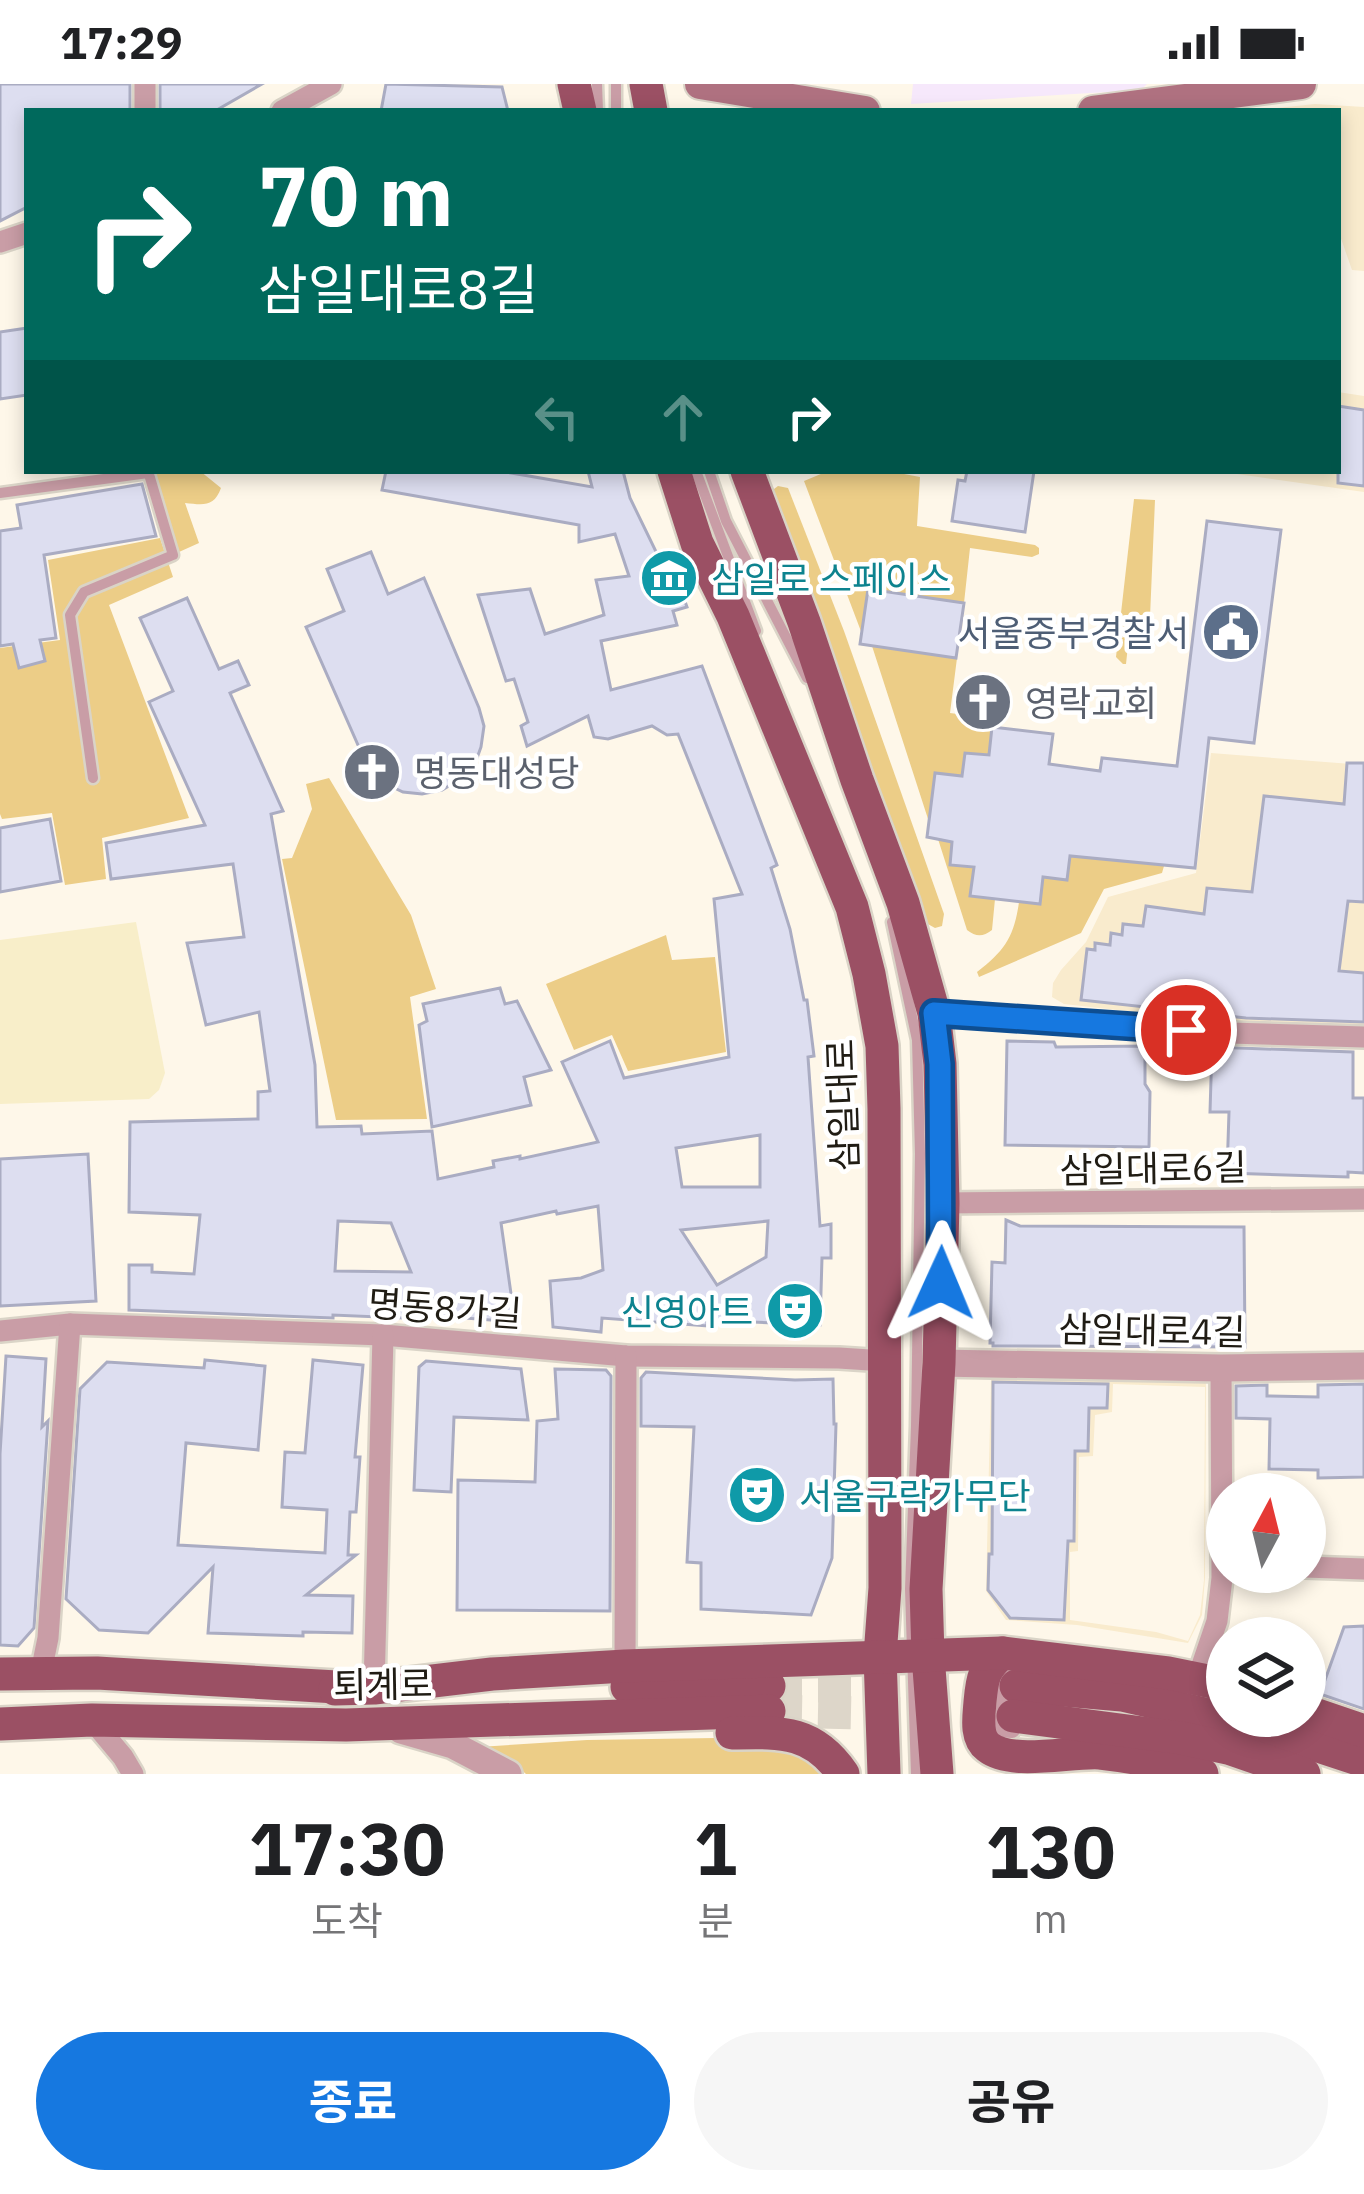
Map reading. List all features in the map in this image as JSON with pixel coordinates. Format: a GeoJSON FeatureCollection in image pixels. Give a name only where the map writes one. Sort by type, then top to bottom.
{"type":"FeatureCollection","features":[{"type":"Feature","properties":{"kind":"main road"},"geometry":{"type":"LineString","coordinates":[[700,84],[847,108]]}},
{"type":"Feature","properties":{"kind":"main road"},"geometry":{"type":"LineString","coordinates":[[1106,108],[1178,92],[1301,84]]}},
{"type":"Feature","properties":{"kind":"main road","name":"삼일대로"},"geometry":{"type":"LineString","coordinates":[[675,474],[698,543],[733,616],[852,908],[869,974],[884,1088],[885,1532],[906,1656],[937,1774]]}},
{"type":"Feature","properties":{"kind":"main road","name":"삼일대로"},"geometry":{"type":"LineString","coordinates":[[748,474],[902,903],[934,1013],[940,1064],[939,1363],[926,1589],[906,1656],[884,1774]]}},
{"type":"Feature","properties":{"kind":"main road"},"geometry":{"type":"LineString","coordinates":[[1002,1653],[988,1664],[982,1680],[979,1722],[983,1742],[991,1749],[1015,1756],[1097,1753],[1202,1774]]}},
{"type":"Feature","properties":{"kind":"main road","name":"퇴계로"},"geometry":{"type":"LineString","coordinates":[[334,1688],[625,1666],[1002,1653],[1206,1680]]}},
{"type":"Feature","properties":{"kind":"main road","name":"퇴계로"},"geometry":{"type":"LineString","coordinates":[[0,1674],[769,1699],[346,1725],[92,1720],[0,1724]]}},
{"type":"Feature","properties":{"kind":"main road"},"geometry":{"type":"LineString","coordinates":[[1304,1774],[1213,1744],[1007,1708],[1122,1695],[1257,1726],[1364,1761]]}},
{"type":"Feature","properties":{"kind":"main road"},"geometry":{"type":"LineString","coordinates":[[1326,1718],[1364,1730]]}},
{"type":"Feature","properties":{"kind":"main road"},"geometry":{"type":"LineString","coordinates":[[346,1725],[509,1738],[792,1734],[812,1742],[844,1774]]}},
{"type":"Feature","properties":{"kind":"main road"},"geometry":{"type":"LineString","coordinates":[[1045,1774],[1063,1762],[1097,1753]]}},
{"type":"Feature","properties":{"kind":"street"},"geometry":{"type":"LineString","coordinates":[[287,108],[331,84]]}},
{"type":"Feature","properties":{"kind":"street"},"geometry":{"type":"LineString","coordinates":[[934,1013],[1364,1037]]}},
{"type":"Feature","properties":{"kind":"street","name":"삼일대로6길"},"geometry":{"type":"LineString","coordinates":[[943,1203],[1364,1199]]}},
{"type":"Feature","properties":{"kind":"street"},"geometry":{"type":"LineString","coordinates":[[41,1672],[48,1638],[70,1324]]}},
{"type":"Feature","properties":{"kind":"street","name":"명동8가길"},"geometry":{"type":"LineString","coordinates":[[0,1331],[70,1324],[383,1335],[626,1356],[885,1361]]}},
{"type":"Feature","properties":{"kind":"street","name":"퇴계로"},"geometry":{"type":"LineString","coordinates":[[374,1688],[383,1335]]}},
{"type":"Feature","properties":{"kind":"street"},"geometry":{"type":"LineString","coordinates":[[625,1666],[626,1356]]}},
{"type":"Feature","properties":{"kind":"street","name":"삼일대로4길"},"geometry":{"type":"LineString","coordinates":[[939,1363],[1364,1366]]}},
{"type":"Feature","properties":{"kind":"street","name":"퇴계로"},"geometry":{"type":"LineString","coordinates":[[1221,1368],[1223,1473]]}},
{"type":"Feature","properties":{"kind":"street"},"geometry":{"type":"LineString","coordinates":[[1326,1568],[1364,1570]]}},
{"type":"Feature","properties":{"kind":"street"},"geometry":{"type":"LineString","coordinates":[[92,1720],[133,1774]]}},
{"type":"Feature","properties":{"kind":"street"},"geometry":{"type":"LineString","coordinates":[[401,1730],[453,1745],[508,1774]]}},
{"type":"Feature","properties":{"kind":"lane"},"geometry":{"type":"LineString","coordinates":[[0,493],[134,474]]}},
{"type":"Feature","properties":{"kind":"lane"},"geometry":{"type":"LineString","coordinates":[[93,778],[70,615],[84,592],[173,555],[149,474]]}},
{"type":"Feature","properties":{"kind":"lane"},"geometry":{"type":"LineString","coordinates":[[697,474],[763,648]]}},
{"type":"Feature","properties":{"kind":"lane"},"geometry":{"type":"LineString","coordinates":[[711,474],[726,521],[850,760]]}},
{"type":"Feature","properties":{"kind":"lane"},"geometry":{"type":"LineString","coordinates":[[829,719],[877,871]]}},
{"type":"Feature","properties":{"kind":"lane"},"geometry":{"type":"LineString","coordinates":[[797,736],[865,913],[895,1044],[896,1494],[885,1532]]}},
{"type":"Feature","properties":{"kind":"lane","name":"삼일대로"},"geometry":{"type":"LineString","coordinates":[[890,913],[917,1040],[919,1200],[906,1656],[916,1774]]}},
{"type":"Feature","properties":{"kind":"shaded area"},"geometry":{"type":"Polygon","coordinates":[[[913,84],[1147,84],[1141,90],[911,104],[913,84]]]}},
{"type":"Feature","properties":{"kind":"shaded area"},"geometry":{"type":"Polygon","coordinates":[[[1364,107],[1364,271],[1352,270],[1341,239],[1341,108],[1278,108],[1364,107]]]}},
{"type":"Feature","properties":{"kind":"shaded area"},"geometry":{"type":"Polygon","coordinates":[[[1341,392],[1364,396],[1364,492],[1237,474],[1341,474],[1341,392]]]}},
{"type":"Feature","properties":{"kind":"shaded area"},"geometry":{"type":"Polygon","coordinates":[[[154,474],[204,474],[221,488],[208,503],[185,503],[199,543],[179,552],[154,474]]]}},
{"type":"Feature","properties":{"kind":"shaded area"},"geometry":{"type":"Polygon","coordinates":[[[821,474],[920,477],[917,526],[1035,545],[1039,554],[970,548],[964,603],[868,590],[862,634],[804,481],[821,474]]]}},
{"type":"Feature","properties":{"kind":"shaded area"},"geometry":{"type":"Polygon","coordinates":[[[778,486],[788,488],[844,631],[944,914],[942,926],[926,923],[773,498],[778,486]]]}},
{"type":"Feature","properties":{"kind":"shaded area"},"geometry":{"type":"Polygon","coordinates":[[[1134,499],[1155,500],[1150,617],[1146,634],[1129,636],[1123,664],[1116,657],[1134,499]]]}},
{"type":"Feature","properties":{"kind":"shaded area"},"geometry":{"type":"Polygon","coordinates":[[[160,538],[173,577],[109,605],[189,818],[102,838],[106,879],[65,885],[52,813],[2,819],[0,814],[0,648],[60,640],[48,560],[160,538]]]}},
{"type":"Feature","properties":{"kind":"shaded area"},"geometry":{"type":"Polygon","coordinates":[[[872,646],[957,658],[950,713],[995,719],[989,755],[965,753],[962,776],[935,773],[929,822],[872,646]]]}},
{"type":"Feature","properties":{"kind":"shaded area"},"geometry":{"type":"Polygon","coordinates":[[[1211,753],[1364,765],[1364,1031],[1258,1026],[1064,1004],[1052,997],[1053,983],[1086,942],[1108,897],[1196,873],[1211,753]]]}},
{"type":"Feature","properties":{"kind":"shaded area"},"geometry":{"type":"Polygon","coordinates":[[[329,778],[411,915],[436,989],[410,997],[427,1119],[336,1120],[282,859],[292,858],[312,809],[306,784],[329,778]]]}},
{"type":"Feature","properties":{"kind":"shaded area"},"geometry":{"type":"Polygon","coordinates":[[[938,839],[953,841],[950,865],[974,867],[971,895],[995,899],[989,932],[980,935],[967,930],[938,839]]]}},
{"type":"Feature","properties":{"kind":"shaded area"},"geometry":{"type":"Polygon","coordinates":[[[1070,856],[1164,866],[1162,873],[1104,889],[1081,933],[979,977],[977,972],[1007,942],[1019,902],[1040,904],[1043,877],[1067,880],[1070,856]]]}},
{"type":"Feature","properties":{"kind":"shaded area"},"geometry":{"type":"Polygon","coordinates":[[[666,935],[672,960],[715,957],[726,1052],[628,1071],[612,1035],[574,1050],[546,984],[666,935]]]}},
{"type":"Feature","properties":{"kind":"shaded area"},"geometry":{"type":"Polygon","coordinates":[[[1206,1379],[1205,1578],[1202,1615],[1188,1643],[1077,1625],[1006,1620],[986,1591],[991,1380],[1206,1379]],[[1113,1384],[1112,1412],[1095,1415],[1093,1456],[1079,1457],[1078,1551],[1070,1552],[1070,1620],[1188,1641],[1200,1615],[1204,1580],[1205,1387],[1113,1384]]]}},
{"type":"Feature","properties":{"kind":"shaded area"},"geometry":{"type":"Polygon","coordinates":[[[777,1737],[831,1774],[526,1774],[479,1747],[587,1740],[777,1737]]]}},
{"type":"Feature","properties":{"kind":"sand"},"geometry":{"type":"Polygon","coordinates":[[[136,922],[165,1073],[159,1090],[149,1099],[0,1104],[0,940],[136,922]]]}},
{"type":"Feature","properties":{"kind":"building"},"geometry":{"type":"Polygon","coordinates":[[[0,84],[130,84],[130,108],[24,108],[24,209],[0,221],[0,84]]]}},
{"type":"Feature","properties":{"kind":"building"},"geometry":{"type":"Polygon","coordinates":[[[160,84],[262,84],[220,108],[160,108],[160,84]]]}},
{"type":"Feature","properties":{"kind":"building"},"geometry":{"type":"Polygon","coordinates":[[[386,84],[502,87],[507,108],[382,108],[386,84]]]}},
{"type":"Feature","properties":{"kind":"building"},"geometry":{"type":"Polygon","coordinates":[[[24,328],[24,395],[0,399],[0,332],[24,328]]]}},
{"type":"Feature","properties":{"kind":"building"},"geometry":{"type":"Polygon","coordinates":[[[1341,406],[1364,410],[1364,486],[1338,483],[1341,406]]]}},
{"type":"Feature","properties":{"kind":"building"},"geometry":{"type":"Polygon","coordinates":[[[385,474],[517,474],[592,487],[589,474],[624,474],[630,498],[661,562],[670,560],[687,607],[673,611],[677,625],[601,641],[611,690],[702,666],[777,865],[771,868],[807,1000],[814,1056],[808,1057],[820,1226],[831,1224],[831,1258],[822,1258],[820,1325],[707,1320],[707,1326],[602,1318],[601,1332],[553,1327],[550,1281],[603,1270],[598,1206],[501,1223],[515,1322],[426,1315],[426,1319],[333,1318],[129,1310],[129,1265],[152,1265],[152,1272],[194,1274],[200,1215],[129,1212],[130,1122],[258,1119],[258,1092],[270,1091],[259,1012],[206,1025],[187,943],[244,937],[233,864],[111,879],[106,843],[205,825],[149,702],[173,691],[140,618],[187,598],[219,669],[238,661],[249,685],[230,693],[283,811],[271,814],[315,1065],[317,1127],[361,1126],[362,1134],[432,1131],[438,1179],[494,1167],[493,1161],[598,1142],[562,1062],[610,1041],[624,1078],[729,1057],[714,899],[742,894],[678,734],[667,735],[652,726],[608,739],[594,737],[588,716],[527,746],[521,726],[528,722],[514,679],[506,681],[478,595],[530,589],[545,634],[604,615],[596,580],[629,576],[615,534],[579,542],[579,525],[382,490],[385,474]],[[760,1135],[676,1148],[682,1187],[760,1187],[760,1135]],[[338,1221],[335,1271],[411,1272],[391,1223],[338,1221]],[[768,1221],[681,1230],[717,1285],[766,1257],[768,1221]]]}},
{"type":"Feature","properties":{"kind":"building"},"geometry":{"type":"Polygon","coordinates":[[[966,474],[1034,474],[1025,532],[952,521],[958,480],[965,481],[966,474]]]}},
{"type":"Feature","properties":{"kind":"building"},"geometry":{"type":"Polygon","coordinates":[[[142,484],[156,536],[44,555],[56,638],[40,640],[45,661],[19,668],[13,644],[0,646],[0,531],[21,528],[17,505],[142,484]]]}},
{"type":"Feature","properties":{"kind":"building"},"geometry":{"type":"Polygon","coordinates":[[[1207,521],[1281,530],[1254,743],[1209,738],[1195,868],[1070,856],[1067,880],[1043,877],[1040,904],[970,896],[974,867],[950,865],[952,842],[927,837],[935,773],[962,776],[965,753],[989,755],[992,727],[1053,734],[1049,764],[1100,771],[1102,758],[1177,766],[1207,521]]]}},
{"type":"Feature","properties":{"kind":"building"},"geometry":{"type":"Polygon","coordinates":[[[371,552],[388,594],[424,578],[479,708],[484,726],[472,772],[442,790],[403,792],[369,770],[306,627],[344,611],[327,569],[371,552]]]}},
{"type":"Feature","properties":{"kind":"building"},"geometry":{"type":"Polygon","coordinates":[[[868,589],[964,603],[956,658],[860,644],[868,589]]]}},
{"type":"Feature","properties":{"kind":"building"},"geometry":{"type":"Polygon","coordinates":[[[1347,763],[1364,763],[1364,902],[1348,901],[1339,971],[1364,973],[1364,1022],[1246,1018],[1081,1000],[1087,949],[1095,950],[1095,943],[1110,945],[1111,933],[1122,935],[1123,924],[1143,926],[1146,906],[1204,914],[1207,888],[1252,892],[1264,796],[1344,804],[1347,763]]]}},
{"type":"Feature","properties":{"kind":"building"},"geometry":{"type":"Polygon","coordinates":[[[50,819],[61,881],[0,892],[0,828],[50,819]]]}},
{"type":"Feature","properties":{"kind":"building"},"geometry":{"type":"Polygon","coordinates":[[[500,988],[505,1004],[517,1001],[551,1070],[524,1077],[531,1105],[432,1127],[419,1025],[427,1021],[423,1004],[500,988]]]}},
{"type":"Feature","properties":{"kind":"building"},"geometry":{"type":"Polygon","coordinates":[[[1007,1041],[1054,1042],[1056,1047],[1145,1046],[1149,1147],[1005,1145],[1007,1041]]]}},
{"type":"Feature","properties":{"kind":"building"},"geometry":{"type":"Polygon","coordinates":[[[1212,1047],[1353,1052],[1353,1098],[1364,1098],[1364,1173],[1348,1172],[1348,1177],[1227,1173],[1229,1112],[1210,1112],[1212,1047]]]}},
{"type":"Feature","properties":{"kind":"building"},"geometry":{"type":"Polygon","coordinates":[[[88,1154],[96,1301],[0,1306],[0,1159],[88,1154]]]}},
{"type":"Feature","properties":{"kind":"building"},"geometry":{"type":"Polygon","coordinates":[[[1006,1220],[1020,1226],[1244,1227],[1245,1347],[993,1346],[992,1262],[1005,1263],[1006,1220]]]}},
{"type":"Feature","properties":{"kind":"building"},"geometry":{"type":"Polygon","coordinates":[[[6,1356],[46,1359],[42,1427],[48,1421],[34,1628],[18,1646],[0,1645],[0,1454],[6,1356]]]}},
{"type":"Feature","properties":{"kind":"building"},"geometry":{"type":"Polygon","coordinates":[[[205,1360],[265,1366],[258,1450],[186,1443],[178,1545],[325,1553],[327,1510],[282,1507],[285,1452],[305,1453],[313,1360],[363,1365],[355,1457],[360,1457],[356,1512],[350,1512],[348,1555],[356,1555],[306,1595],[353,1596],[352,1633],[208,1633],[213,1567],[148,1633],[99,1630],[66,1599],[80,1389],[107,1362],[204,1368],[205,1360]]]}},
{"type":"Feature","properties":{"kind":"building"},"geometry":{"type":"Polygon","coordinates":[[[426,1361],[521,1369],[528,1420],[454,1417],[451,1492],[414,1490],[419,1367],[426,1361]]]}},
{"type":"Feature","properties":{"kind":"building"},"geometry":{"type":"Polygon","coordinates":[[[555,1369],[606,1370],[611,1376],[610,1611],[457,1610],[458,1480],[535,1482],[537,1421],[558,1419],[555,1369]]]}},
{"type":"Feature","properties":{"kind":"building"},"geometry":{"type":"Polygon","coordinates":[[[646,1372],[833,1379],[832,1558],[811,1615],[701,1609],[701,1563],[687,1562],[694,1427],[641,1426],[641,1378],[646,1372]]]}},
{"type":"Feature","properties":{"kind":"building"},"geometry":{"type":"Polygon","coordinates":[[[993,1382],[1108,1384],[1107,1408],[1089,1408],[1088,1451],[1075,1451],[1074,1541],[1068,1541],[1064,1620],[1010,1618],[988,1590],[993,1382]]]}},
{"type":"Feature","properties":{"kind":"building"},"geometry":{"type":"Polygon","coordinates":[[[1364,1384],[1364,1477],[1326,1478],[1318,1470],[1269,1469],[1270,1419],[1236,1418],[1236,1386],[1267,1385],[1267,1396],[1318,1397],[1318,1385],[1364,1384]]]}},
{"type":"Feature","properties":{"kind":"building"},"geometry":{"type":"Polygon","coordinates":[[[1364,1626],[1364,1709],[1326,1696],[1326,1677],[1344,1627],[1364,1626]]]}},
{"type":"Feature","properties":{"kind":"tunnel"},"geometry":{"type":"LineString","coordinates":[[769,1686],[1008,1686]]}},
{"type":"Feature","properties":{"kind":"tunnel"},"geometry":{"type":"LineString","coordinates":[[769,1711],[1007,1716]]}},
{"type":"Feature","properties":{"kind":"place","name":"삼일로 스페이스"},"geometry":{"type":"Point","coordinates":[669,578]}},
{"type":"Feature","properties":{"kind":"place","name":"서울중부경찰서"},"geometry":{"type":"Point","coordinates":[1231,632]}},
{"type":"Feature","properties":{"kind":"place","name":"영락교회"},"geometry":{"type":"Point","coordinates":[983,702]}},
{"type":"Feature","properties":{"kind":"place","name":"명동대성당"},"geometry":{"type":"Point","coordinates":[372,772]}},
{"type":"Feature","properties":{"kind":"place","name":"신영아트"},"geometry":{"type":"Point","coordinates":[795,1311]}},
{"type":"Feature","properties":{"kind":"place","name":"서울구락가무단"},"geometry":{"type":"Point","coordinates":[757,1495]}},
{"type":"Feature","properties":{"kind":"route"},"geometry":{"type":"LineString","coordinates":[[941,1283],[940,1064],[934,1013],[1186,1030]]}}]}
